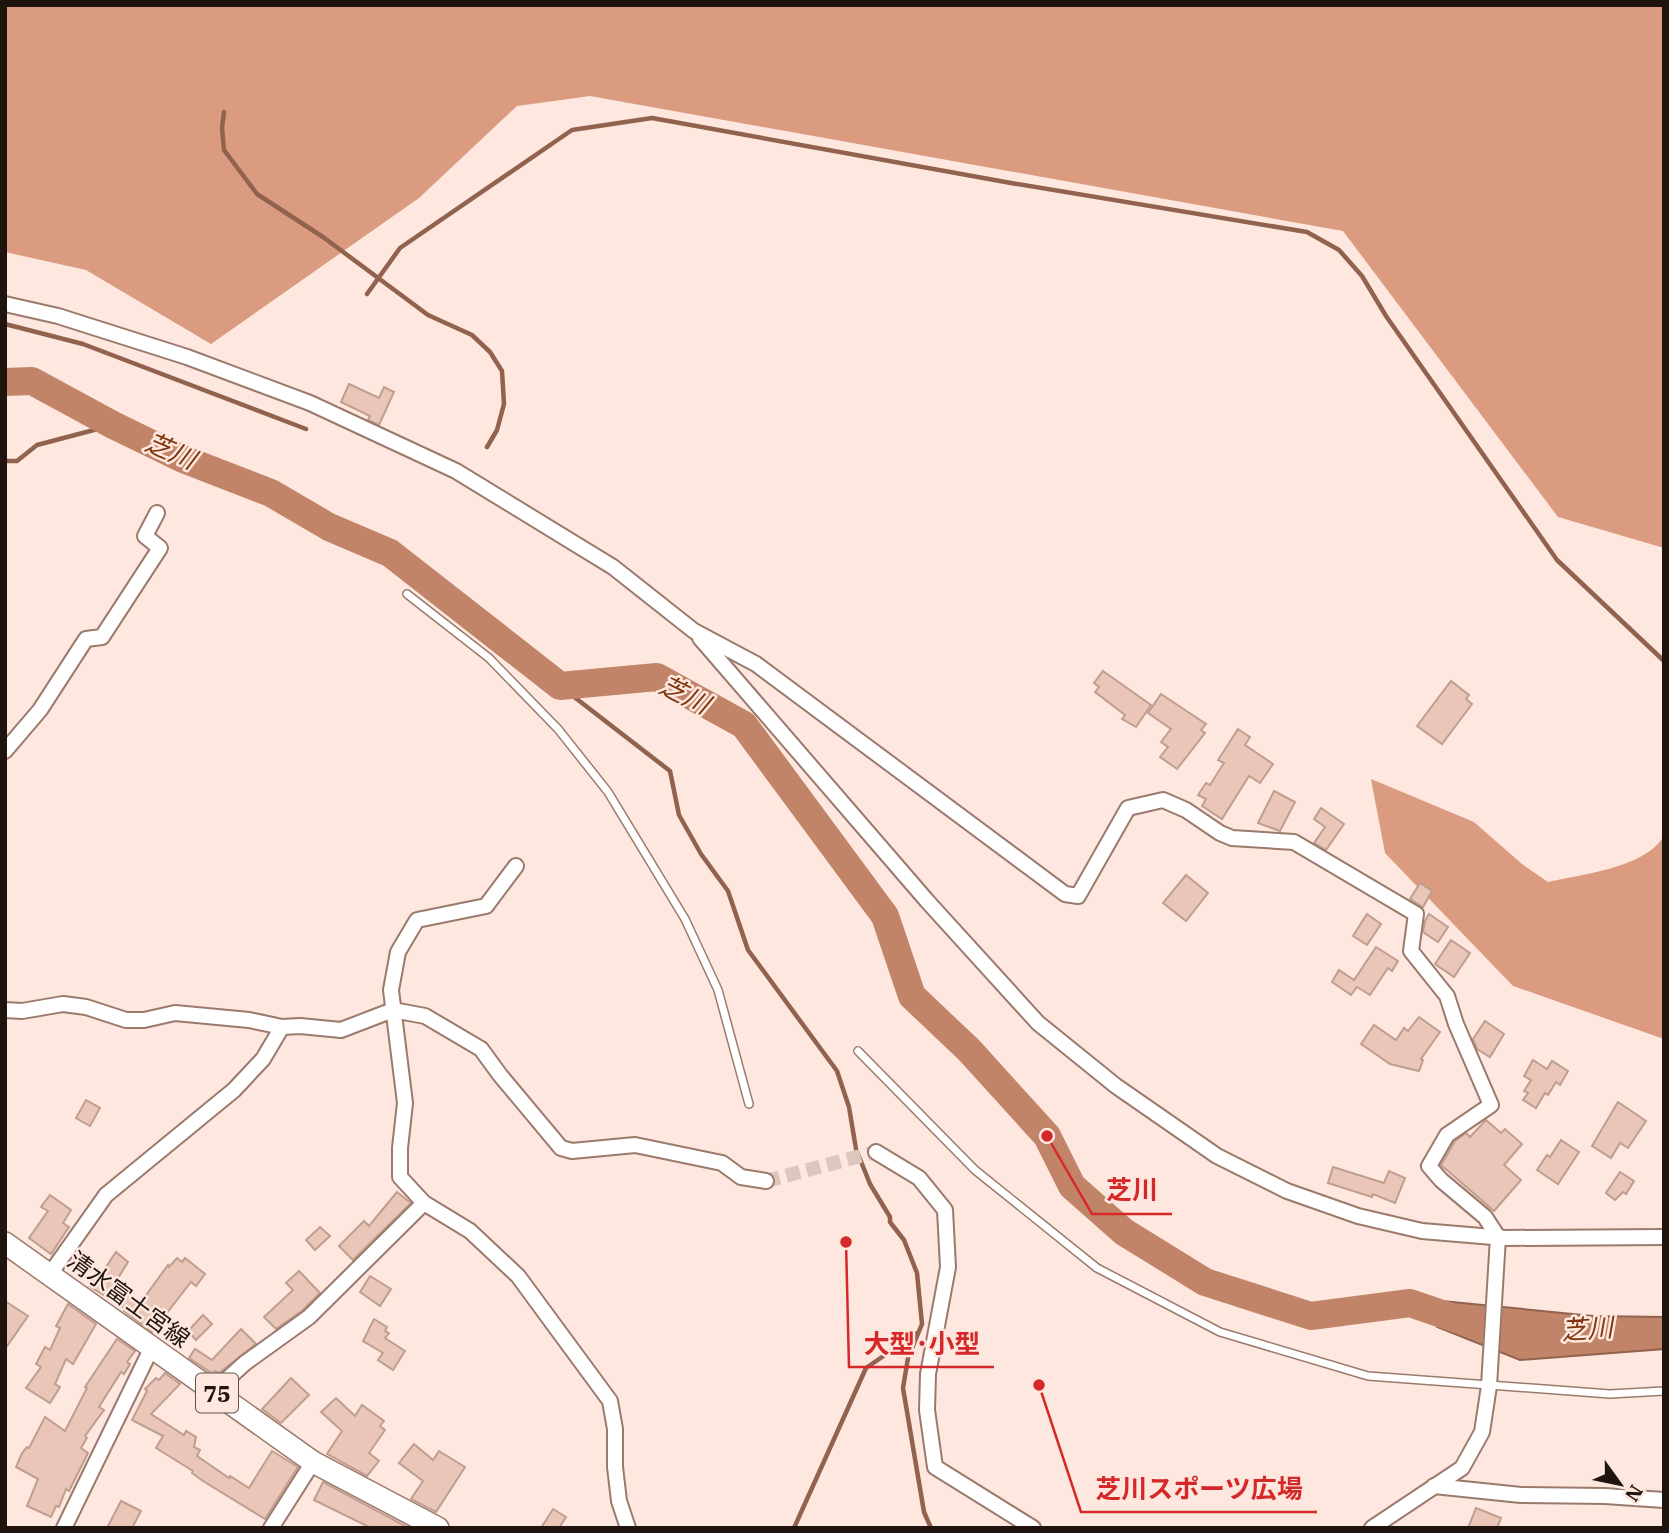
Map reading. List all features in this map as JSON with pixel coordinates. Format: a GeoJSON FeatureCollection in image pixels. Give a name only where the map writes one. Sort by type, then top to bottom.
{"type":"FeatureCollection","features":[{"type":"Feature","properties":{"kind":"main road","name":"清水富士宮線"},"geometry":{"type":"LineString","coordinates":[[5,1243],[313,1462],[438,1528]]}},
{"type":"Feature","properties":{"kind":"street"},"geometry":{"type":"LineString","coordinates":[[5,304],[58,316],[187,357],[310,403],[456,471],[613,567],[694,631],[756,664],[1065,894],[1078,896],[1128,808],[1163,800],[1186,810],[1232,838],[1294,842],[1416,914],[1411,951],[1447,996],[1456,1024],[1491,1105],[1447,1135],[1429,1166],[1441,1180],[1485,1217],[1498,1237],[1489,1386],[1482,1432],[1462,1468],[1372,1528]]}},
{"type":"Feature","properties":{"kind":"street"},"geometry":{"type":"LineString","coordinates":[[5,751],[40,710],[86,639],[102,637],[160,548],[145,536],[157,513]]}},
{"type":"Feature","properties":{"kind":"street"},"geometry":{"type":"LineString","coordinates":[[694,631],[1038,1023],[1116,1086],[1217,1157],[1287,1191],[1358,1216],[1422,1231],[1498,1237],[1664,1237]]}},
{"type":"Feature","properties":{"kind":"street"},"geometry":{"type":"LineString","coordinates":[[516,866],[486,906],[417,920],[398,952],[391,990],[405,1103],[400,1177],[424,1203],[470,1231],[517,1276],[610,1401],[615,1429],[615,1467],[619,1501],[628,1528]]}},
{"type":"Feature","properties":{"kind":"street"},"geometry":{"type":"LineString","coordinates":[[5,1010],[22,1011],[63,1004],[86,1007],[126,1020],[144,1020],[175,1013],[249,1020],[282,1027],[341,1030],[393,1010],[425,1016],[481,1049],[561,1148],[572,1151],[635,1145],[722,1163],[741,1177],[766,1181]]}},
{"type":"Feature","properties":{"kind":"street"},"geometry":{"type":"LineString","coordinates":[[51,1275],[106,1195],[234,1090],[263,1059],[282,1027]]}},
{"type":"Feature","properties":{"kind":"street"},"geometry":{"type":"LineString","coordinates":[[876,1152],[919,1178],[945,1210],[948,1267],[928,1374],[927,1410],[935,1467],[1032,1528]]}},
{"type":"Feature","properties":{"kind":"street"},"geometry":{"type":"LineString","coordinates":[[214,1391],[245,1363],[309,1317],[424,1203]]}},
{"type":"Feature","properties":{"kind":"street"},"geometry":{"type":"LineString","coordinates":[[64,1528],[152,1346]]}},
{"type":"Feature","properties":{"kind":"street"},"geometry":{"type":"LineString","coordinates":[[271,1528],[313,1462]]}},
{"type":"Feature","properties":{"kind":"street"},"geometry":{"type":"LineString","coordinates":[[1434,1486],[1521,1495],[1664,1500]]}},
{"type":"Feature","properties":{"kind":"lane"},"geometry":{"type":"LineString","coordinates":[[407,594],[489,658],[558,729],[608,792],[685,919],[718,990],[749,1104]]}},
{"type":"Feature","properties":{"kind":"lane"},"geometry":{"type":"LineString","coordinates":[[858,1051],[975,1170],[1097,1268],[1220,1332],[1368,1376],[1610,1394],[1664,1391]]}},
{"type":"Feature","properties":{"kind":"shaded area"},"geometry":{"type":"Polygon","coordinates":[[[5,5],[1664,5],[1664,548],[1558,517],[1343,231],[590,96],[517,106],[419,198],[211,344],[86,270],[5,252],[5,5]]]}},
{"type":"Feature","properties":{"kind":"shaded area"},"geometry":{"type":"Polygon","coordinates":[[[1371,779],[1474,822],[1522,864],[1548,882],[1629,862],[1656,846],[1664,835],[1664,1039],[1513,986],[1385,853],[1371,779]]]}},
{"type":"Feature","properties":{"kind":"water"},"geometry":{"type":"Polygon","coordinates":[[[1442,1301],[1593,1316],[1664,1317],[1664,1349],[1520,1360],[1437,1327],[1442,1301]]]}},
{"type":"Feature","properties":{"kind":"building"},"geometry":{"type":"Polygon","coordinates":[[[349,384],[379,398],[384,387],[394,392],[379,425],[368,420],[370,416],[341,402],[349,384]]]}},
{"type":"Feature","properties":{"kind":"building"},"geometry":{"type":"Polygon","coordinates":[[[1103,671],[1151,705],[1136,727],[1122,719],[1125,715],[1095,692],[1099,687],[1094,683],[1103,671]]]}},
{"type":"Feature","properties":{"kind":"building"},"geometry":{"type":"Polygon","coordinates":[[[1451,681],[1469,695],[1466,699],[1472,704],[1442,744],[1417,726],[1451,681]]]}},
{"type":"Feature","properties":{"kind":"building"},"geometry":{"type":"Polygon","coordinates":[[[1161,694],[1206,724],[1201,730],[1205,733],[1177,769],[1160,757],[1168,747],[1161,742],[1171,729],[1148,713],[1161,694]]]}},
{"type":"Feature","properties":{"kind":"building"},"geometry":{"type":"Polygon","coordinates":[[[1238,729],[1250,737],[1245,745],[1273,764],[1260,783],[1249,776],[1222,819],[1202,806],[1206,799],[1198,795],[1206,783],[1210,785],[1224,763],[1218,760],[1238,729]]]}},
{"type":"Feature","properties":{"kind":"building"},"geometry":{"type":"Polygon","coordinates":[[[1274,791],[1295,802],[1280,831],[1258,823],[1274,791]]]}},
{"type":"Feature","properties":{"kind":"building"},"geometry":{"type":"Polygon","coordinates":[[[1321,808],[1344,824],[1326,850],[1314,843],[1325,827],[1314,819],[1321,808]]]}},
{"type":"Feature","properties":{"kind":"building"},"geometry":{"type":"Polygon","coordinates":[[[1186,875],[1208,893],[1186,921],[1163,903],[1186,875]]]}},
{"type":"Feature","properties":{"kind":"building"},"geometry":{"type":"Polygon","coordinates":[[[1420,883],[1432,891],[1423,907],[1410,899],[1420,883]]]}},
{"type":"Feature","properties":{"kind":"building"},"geometry":{"type":"Polygon","coordinates":[[[1367,914],[1381,924],[1367,945],[1353,936],[1367,914]]]}},
{"type":"Feature","properties":{"kind":"building"},"geometry":{"type":"Polygon","coordinates":[[[1429,914],[1448,927],[1438,942],[1423,932],[1429,914]]]}},
{"type":"Feature","properties":{"kind":"building"},"geometry":{"type":"Polygon","coordinates":[[[1451,940],[1470,953],[1454,977],[1435,964],[1451,940]]]}},
{"type":"Feature","properties":{"kind":"building"},"geometry":{"type":"Polygon","coordinates":[[[1376,947],[1398,961],[1392,971],[1388,968],[1370,995],[1357,987],[1351,995],[1332,982],[1339,970],[1354,980],[1376,947]]]}},
{"type":"Feature","properties":{"kind":"building"},"geometry":{"type":"Polygon","coordinates":[[[1419,1017],[1440,1032],[1421,1059],[1423,1060],[1419,1071],[1390,1064],[1361,1044],[1374,1025],[1396,1040],[1404,1028],[1408,1031],[1419,1017]]]}},
{"type":"Feature","properties":{"kind":"building"},"geometry":{"type":"Polygon","coordinates":[[[1485,1021],[1504,1034],[1490,1057],[1477,1049],[1473,1039],[1485,1021]]]}},
{"type":"Feature","properties":{"kind":"building"},"geometry":{"type":"Polygon","coordinates":[[[1533,1060],[1547,1069],[1552,1061],[1568,1071],[1560,1085],[1556,1082],[1536,1108],[1523,1100],[1528,1093],[1524,1091],[1531,1080],[1524,1076],[1533,1060]]]}},
{"type":"Feature","properties":{"kind":"building"},"geometry":{"type":"Polygon","coordinates":[[[86,1100],[100,1108],[90,1126],[76,1118],[86,1100]]]}},
{"type":"Feature","properties":{"kind":"building"},"geometry":{"type":"Polygon","coordinates":[[[1618,1102],[1646,1121],[1628,1148],[1620,1143],[1611,1158],[1592,1146],[1618,1102]]]}},
{"type":"Feature","properties":{"kind":"building"},"geometry":{"type":"Polygon","coordinates":[[[1486,1120],[1501,1133],[1505,1129],[1522,1144],[1504,1165],[1521,1180],[1494,1211],[1441,1165],[1455,1141],[1466,1133],[1470,1137],[1486,1120]]]}},
{"type":"Feature","properties":{"kind":"building"},"geometry":{"type":"Polygon","coordinates":[[[1561,1140],[1579,1152],[1558,1184],[1537,1170],[1561,1140]]]}},
{"type":"Feature","properties":{"kind":"building"},"geometry":{"type":"Polygon","coordinates":[[[1333,1167],[1384,1183],[1389,1171],[1405,1178],[1395,1203],[1373,1194],[1372,1197],[1328,1183],[1333,1167]]]}},
{"type":"Feature","properties":{"kind":"building"},"geometry":{"type":"Polygon","coordinates":[[[1620,1172],[1634,1181],[1626,1194],[1623,1192],[1615,1200],[1606,1193],[1620,1172]]]}},
{"type":"Feature","properties":{"kind":"building"},"geometry":{"type":"Polygon","coordinates":[[[397,1192],[411,1203],[353,1260],[339,1246],[364,1221],[369,1226],[397,1192]]]}},
{"type":"Feature","properties":{"kind":"building"},"geometry":{"type":"Polygon","coordinates":[[[50,1195],[71,1210],[63,1223],[69,1227],[51,1254],[29,1238],[48,1211],[41,1207],[50,1195]]]}},
{"type":"Feature","properties":{"kind":"building"},"geometry":{"type":"Polygon","coordinates":[[[320,1227],[330,1236],[315,1250],[306,1240],[320,1227]]]}},
{"type":"Feature","properties":{"kind":"building"},"geometry":{"type":"Polygon","coordinates":[[[116,1252],[128,1262],[115,1283],[141,1302],[168,1265],[169,1267],[177,1258],[182,1262],[185,1258],[205,1274],[196,1286],[191,1282],[152,1332],[124,1311],[126,1309],[89,1286],[116,1252]]]}},
{"type":"Feature","properties":{"kind":"building"},"geometry":{"type":"Polygon","coordinates":[[[299,1271],[320,1293],[303,1310],[276,1329],[264,1317],[293,1290],[286,1283],[299,1271]]]}},
{"type":"Feature","properties":{"kind":"building"},"geometry":{"type":"Polygon","coordinates":[[[370,1276],[391,1289],[380,1306],[360,1292],[370,1276]]]}},
{"type":"Feature","properties":{"kind":"building"},"geometry":{"type":"Polygon","coordinates":[[[5,1301],[28,1316],[5,1349],[5,1301]]]}},
{"type":"Feature","properties":{"kind":"building"},"geometry":{"type":"Polygon","coordinates":[[[68,1304],[96,1324],[73,1364],[66,1359],[55,1384],[60,1387],[50,1403],[26,1388],[41,1367],[36,1364],[45,1347],[50,1350],[60,1328],[56,1326],[68,1304]]]}},
{"type":"Feature","properties":{"kind":"building"},"geometry":{"type":"Polygon","coordinates":[[[203,1315],[212,1324],[196,1340],[188,1331],[203,1315]]]}},
{"type":"Feature","properties":{"kind":"building"},"geometry":{"type":"Polygon","coordinates":[[[374,1319],[387,1327],[385,1331],[389,1333],[385,1338],[405,1351],[393,1370],[378,1360],[383,1353],[363,1341],[374,1319]]]}},
{"type":"Feature","properties":{"kind":"building"},"geometry":{"type":"Polygon","coordinates":[[[241,1329],[256,1344],[219,1373],[215,1371],[213,1374],[189,1358],[195,1349],[212,1360],[241,1329]]]}},
{"type":"Feature","properties":{"kind":"building"},"geometry":{"type":"Polygon","coordinates":[[[117,1339],[135,1351],[127,1362],[130,1364],[124,1374],[121,1372],[99,1407],[104,1410],[85,1436],[87,1438],[81,1448],[88,1453],[69,1491],[66,1489],[59,1507],[56,1506],[51,1517],[27,1506],[38,1479],[16,1467],[45,1417],[65,1431],[87,1388],[85,1387],[117,1339]]]}},
{"type":"Feature","properties":{"kind":"building"},"geometry":{"type":"Polygon","coordinates":[[[165,1373],[180,1384],[151,1414],[184,1435],[186,1431],[196,1437],[194,1447],[200,1450],[197,1456],[249,1488],[272,1451],[298,1467],[265,1519],[156,1448],[163,1436],[132,1420],[147,1391],[145,1389],[165,1373]]]}},
{"type":"Feature","properties":{"kind":"building"},"geometry":{"type":"Polygon","coordinates":[[[291,1378],[309,1395],[281,1423],[262,1409],[291,1378]]]}},
{"type":"Feature","properties":{"kind":"building"},"geometry":{"type":"Polygon","coordinates":[[[336,1398],[355,1416],[362,1405],[384,1421],[380,1426],[385,1430],[369,1453],[379,1461],[367,1476],[327,1454],[342,1431],[321,1412],[336,1398]]]}},
{"type":"Feature","properties":{"kind":"building"},"geometry":{"type":"Polygon","coordinates":[[[414,1444],[433,1460],[439,1451],[465,1467],[436,1512],[411,1499],[423,1481],[399,1463],[414,1444]]]}},
{"type":"Feature","properties":{"kind":"building"},"geometry":{"type":"Polygon","coordinates":[[[323,1482],[409,1528],[371,1528],[314,1500],[323,1482]]]}},
{"type":"Feature","properties":{"kind":"building"},"geometry":{"type":"Polygon","coordinates":[[[121,1501],[141,1511],[132,1528],[107,1528],[121,1501]]]}},
{"type":"Feature","properties":{"kind":"building"},"geometry":{"type":"Polygon","coordinates":[[[1476,1508],[1501,1518],[1497,1528],[1468,1528],[1476,1508]]]}},
{"type":"Feature","properties":{"kind":"building"},"geometry":{"type":"Polygon","coordinates":[[[553,1509],[566,1517],[559,1528],[541,1528],[553,1509]]]}},
{"type":"Feature","properties":{"kind":"waterway"},"geometry":{"type":"LineString","coordinates":[[224,112],[224,150],[257,194],[323,237],[428,315],[472,335],[490,352],[502,371],[504,404],[497,430],[487,447]]}},
{"type":"Feature","properties":{"kind":"waterway"},"geometry":{"type":"LineString","coordinates":[[367,294],[400,248],[572,130],[652,118],[1011,183],[1307,232],[1339,250],[1362,276],[1386,316],[1557,560],[1664,661]]}},
{"type":"Feature","properties":{"kind":"waterway"},"geometry":{"type":"LineString","coordinates":[[5,324],[83,344],[306,429]]}},
{"type":"Feature","properties":{"kind":"waterway","name":"芝川"},"geometry":{"type":"LineString","coordinates":[[5,382],[32,381],[183,459],[271,493],[329,527],[390,553],[560,686],[657,677],[744,725],[885,916],[912,996],[969,1050],[1047,1136],[1072,1186],[1124,1232],[1205,1282],[1311,1316],[1410,1303],[1474,1325]]}},
{"type":"Feature","properties":{"kind":"waterway"},"geometry":{"type":"LineString","coordinates":[[5,461],[17,461],[37,445],[113,425]]}},
{"type":"Feature","properties":{"kind":"waterway"},"geometry":{"type":"LineString","coordinates":[[560,686],[670,771],[679,815],[701,854],[728,891],[748,950],[837,1071],[849,1107],[856,1149],[870,1184],[890,1217],[890,1222],[904,1240],[917,1273],[922,1324],[908,1358],[903,1388],[924,1512],[931,1528]]}},
{"type":"Feature","properties":{"kind":"waterway"},"geometry":{"type":"LineString","coordinates":[[794,1528],[866,1368],[917,1333]]}},
{"type":"Feature","properties":{"kind":"tunnel"},"geometry":{"type":"LineString","coordinates":[[766,1181],[876,1152]]}},
{"type":"Feature","properties":{"kind":"place","name":"芝川"},"geometry":{"type":"Point","coordinates":[1047,1136]}},
{"type":"Feature","properties":{"kind":"place","name":"大型･小型"},"geometry":{"type":"Point","coordinates":[846,1242]}},
{"type":"Feature","properties":{"kind":"place","name":"芝川スポーツ広場"},"geometry":{"type":"Point","coordinates":[1039,1385]}}]}
